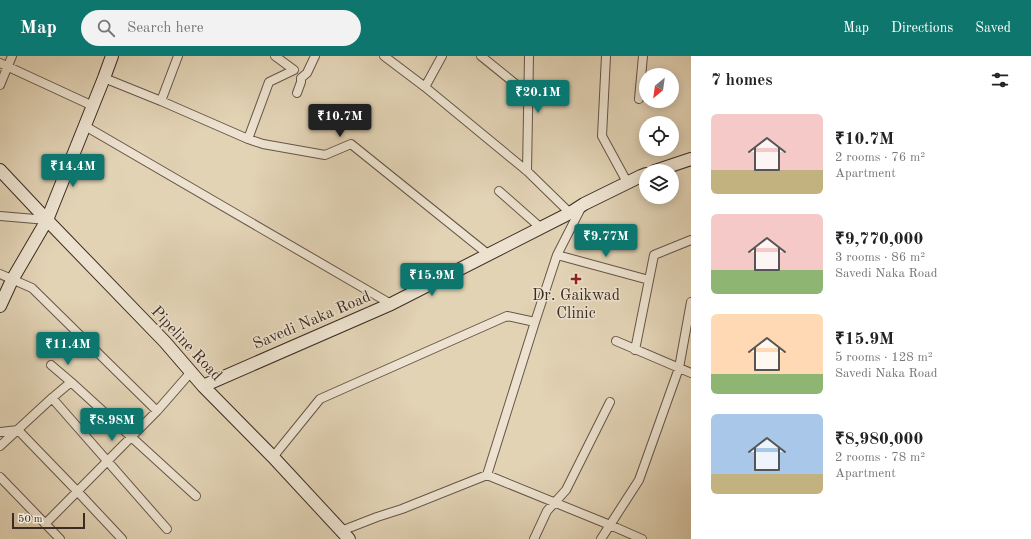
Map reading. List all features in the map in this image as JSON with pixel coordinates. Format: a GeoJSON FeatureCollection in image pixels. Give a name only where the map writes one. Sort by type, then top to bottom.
{"type":"FeatureCollection","features":[{"type":"Feature","properties":{"kind":"street"},"geometry":{"type":"LineString","coordinates":[[0,85],[4,65],[12,56]]}},
{"type":"Feature","properties":{"kind":"street"},"geometry":{"type":"LineString","coordinates":[[0,306],[12,280],[47,220],[112,56]]}},
{"type":"Feature","properties":{"kind":"street"},"geometry":{"type":"LineString","coordinates":[[162,101],[178,56]]}},
{"type":"Feature","properties":{"kind":"street"},"geometry":{"type":"LineString","coordinates":[[275,56],[294,70],[301,78]]}},
{"type":"Feature","properties":{"kind":"street"},"geometry":{"type":"LineString","coordinates":[[297,93],[301,78],[307,73],[315,56]]}},
{"type":"Feature","properties":{"kind":"street"},"geometry":{"type":"LineString","coordinates":[[384,56],[425,87],[527,171],[570,213]]}},
{"type":"Feature","properties":{"kind":"street"},"geometry":{"type":"LineString","coordinates":[[425,87],[442,56]]}},
{"type":"Feature","properties":{"kind":"street"},"geometry":{"type":"LineString","coordinates":[[481,56],[528,94]]}},
{"type":"Feature","properties":{"kind":"street"},"geometry":{"type":"LineString","coordinates":[[527,171],[529,56]]}},
{"type":"Feature","properties":{"kind":"street"},"geometry":{"type":"LineString","coordinates":[[606,56],[602,136],[627,182]]}},
{"type":"Feature","properties":{"kind":"street"},"geometry":{"type":"LineString","coordinates":[[642,68],[643,56]]}},
{"type":"Feature","properties":{"kind":"street"},"geometry":{"type":"LineString","coordinates":[[4,65],[93,106]]}},
{"type":"Feature","properties":{"kind":"street"},"geometry":{"type":"LineString","coordinates":[[248,139],[269,82],[294,70]]}},
{"type":"Feature","properties":{"kind":"street"},"geometry":{"type":"LineString","coordinates":[[104,78],[263,144],[325,155],[352,144],[489,255]]}},
{"type":"Feature","properties":{"kind":"street"},"geometry":{"type":"LineString","coordinates":[[85,126],[391,304]]}},
{"type":"Feature","properties":{"kind":"street"},"geometry":{"type":"LineString","coordinates":[[676,164],[691,159]]}},
{"type":"Feature","properties":{"kind":"street","name":"Pipeline Road"},"geometry":{"type":"LineString","coordinates":[[0,170],[165,342],[203,386],[273,457],[345,535]]}},
{"type":"Feature","properties":{"kind":"street","name":"Savedi Naka Road"},"geometry":{"type":"LineString","coordinates":[[203,386],[391,304],[639,177]]}},
{"type":"Feature","properties":{"kind":"street"},"geometry":{"type":"LineString","coordinates":[[499,191],[541,228]]}},
{"type":"Feature","properties":{"kind":"street"},"geometry":{"type":"LineString","coordinates":[[487,475],[557,255],[584,204]]}},
{"type":"Feature","properties":{"kind":"street"},"geometry":{"type":"LineString","coordinates":[[0,216],[47,220]]}},
{"type":"Feature","properties":{"kind":"street"},"geometry":{"type":"LineString","coordinates":[[635,350],[654,254],[691,240]]}},
{"type":"Feature","properties":{"kind":"street"},"geometry":{"type":"LineString","coordinates":[[557,255],[649,280]]}},
{"type":"Feature","properties":{"kind":"street"},"geometry":{"type":"LineString","coordinates":[[0,274],[32,288],[157,411]]}},
{"type":"Feature","properties":{"kind":"street"},"geometry":{"type":"LineString","coordinates":[[601,539],[639,480],[679,368],[691,302]]}},
{"type":"Feature","properties":{"kind":"street"},"geometry":{"type":"LineString","coordinates":[[273,457],[320,399],[507,316],[535,322]]}},
{"type":"Feature","properties":{"kind":"street"},"geometry":{"type":"LineString","coordinates":[[616,341],[691,373]]}},
{"type":"Feature","properties":{"kind":"street"},"geometry":{"type":"LineString","coordinates":[[51,365],[196,496]]}},
{"type":"Feature","properties":{"kind":"street"},"geometry":{"type":"LineString","coordinates":[[45,524],[157,411],[191,372]]}},
{"type":"Feature","properties":{"kind":"street"},"geometry":{"type":"LineString","coordinates":[[0,446],[71,382]]}},
{"type":"Feature","properties":{"kind":"street"},"geometry":{"type":"LineString","coordinates":[[52,398],[167,530]]}},
{"type":"Feature","properties":{"kind":"street"},"geometry":{"type":"LineString","coordinates":[[534,539],[547,512],[566,490],[610,402]]}},
{"type":"Feature","properties":{"kind":"street"},"geometry":{"type":"LineString","coordinates":[[0,432],[18,430]]}},
{"type":"Feature","properties":{"kind":"street"},"geometry":{"type":"LineString","coordinates":[[18,430],[122,539]]}},
{"type":"Feature","properties":{"kind":"street"},"geometry":{"type":"LineString","coordinates":[[345,535],[377,517],[402,509],[487,475],[610,524],[642,539]]}},
{"type":"Feature","properties":{"kind":"street"},"geometry":{"type":"LineString","coordinates":[[0,477],[60,539]]}},
{"type":"Feature","properties":{"kind":"place","name":"Dr. Gaikwad Clinic"},"geometry":{"type":"Point","coordinates":[576,279]}}]}
